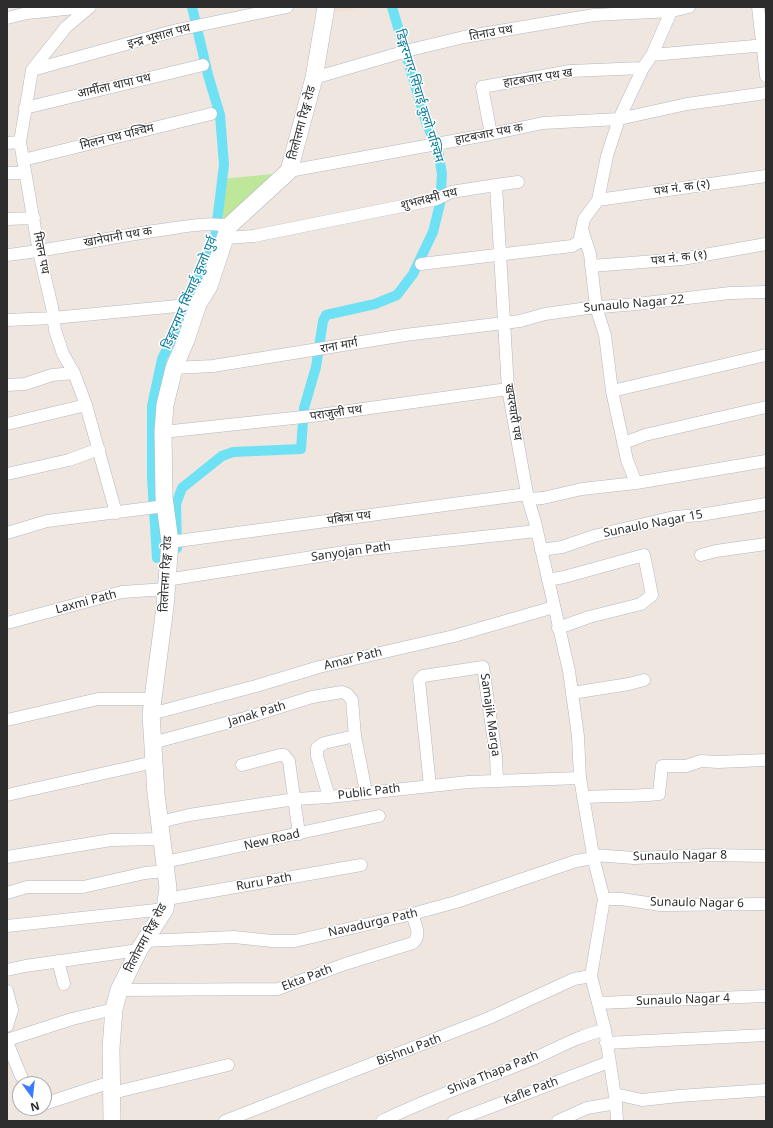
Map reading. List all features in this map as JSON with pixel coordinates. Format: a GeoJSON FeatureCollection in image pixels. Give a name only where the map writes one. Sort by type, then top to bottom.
{"type":"FeatureCollection","features":[{"type":"Feature","properties":{"kind":"street"},"geometry":{"type":"LineString","coordinates":[[7,18],[41,10],[85,7]]}},
{"type":"Feature","properties":{"kind":"street","name":"मिलन पथ"},"geometry":{"type":"LineString","coordinates":[[90,7],[66,27],[32,70],[20,142],[39,252],[53,318],[63,354],[74,374],[86,405],[116,513]]}},
{"type":"Feature","properties":{"kind":"street","name":"इन्द्र भूसाल पथ"},"geometry":{"type":"LineString","coordinates":[[32,70],[197,26],[287,7]]}},
{"type":"Feature","properties":{"kind":"street","name":"तिलोत्तमा रिङ्ग रोड"},"geometry":{"type":"LineString","coordinates":[[112,1121],[111,1087],[114,1009],[119,990],[142,945],[166,904],[168,888],[152,743],[153,706],[171,542],[164,506],[163,432],[165,405],[174,368],[186,340],[197,304],[209,286],[223,229],[289,171],[314,78],[326,7]]}},
{"type":"Feature","properties":{"kind":"street","name":"तिनाउ पथ"},"geometry":{"type":"LineString","coordinates":[[314,78],[406,51],[464,38],[594,15],[689,7]]}},
{"type":"Feature","properties":{"kind":"street"},"geometry":{"type":"LineString","coordinates":[[758,7],[764,45],[766,76]]}},
{"type":"Feature","properties":{"kind":"street"},"geometry":{"type":"LineString","coordinates":[[421,264],[572,246],[579,242],[584,219],[598,200],[607,156],[619,119],[643,68],[652,55],[672,9]]}},
{"type":"Feature","properties":{"kind":"street"},"geometry":{"type":"LineString","coordinates":[[652,55],[764,45]]}},
{"type":"Feature","properties":{"kind":"street","name":"आर्मीला थापा पथ"},"geometry":{"type":"LineString","coordinates":[[25,108],[203,65]]}},
{"type":"Feature","properties":{"kind":"street","name":"हाटबजार पथ ख"},"geometry":{"type":"LineString","coordinates":[[491,134],[482,87],[570,71],[643,68]]}},
{"type":"Feature","properties":{"kind":"street","name":"हाटबजार पथ क"},"geometry":{"type":"LineString","coordinates":[[289,171],[543,123],[619,119],[687,104],[766,92]]}},
{"type":"Feature","properties":{"kind":"street","name":"मिलन पथ पश्चिम"},"geometry":{"type":"LineString","coordinates":[[23,160],[211,114]]}},
{"type":"Feature","properties":{"kind":"street"},"geometry":{"type":"LineString","coordinates":[[7,143],[20,142]]}},
{"type":"Feature","properties":{"kind":"street"},"geometry":{"type":"LineString","coordinates":[[7,174],[25,173]]}},
{"type":"Feature","properties":{"kind":"street","name":"पथ नं. क (२)"},"geometry":{"type":"LineString","coordinates":[[598,200],[766,176]]}},
{"type":"Feature","properties":{"kind":"street","name":"शुभलक्ष्मी पथ"},"geometry":{"type":"LineString","coordinates":[[223,229],[254,236],[440,198],[451,192],[518,182]]}},
{"type":"Feature","properties":{"kind":"street"},"geometry":{"type":"LineString","coordinates":[[496,185],[503,323]]}},
{"type":"Feature","properties":{"kind":"street"},"geometry":{"type":"LineString","coordinates":[[7,219],[34,218]]}},
{"type":"Feature","properties":{"kind":"street","name":"खानेपानी पथ क"},"geometry":{"type":"LineString","coordinates":[[7,255],[39,252],[135,233],[223,229]]}},
{"type":"Feature","properties":{"kind":"street"},"geometry":{"type":"LineString","coordinates":[[582,230],[590,254],[596,307],[605,335],[612,391],[627,460],[636,483]]}},
{"type":"Feature","properties":{"kind":"street","name":"पथ नं. क (१)"},"geometry":{"type":"LineString","coordinates":[[591,266],[682,259],[766,244]]}},
{"type":"Feature","properties":{"kind":"street","name":"Sunaulo Nagar 22"},"geometry":{"type":"LineString","coordinates":[[503,323],[545,314],[596,307],[766,292]]}},
{"type":"Feature","properties":{"kind":"street"},"geometry":{"type":"LineString","coordinates":[[7,320],[53,318],[197,304]]}},
{"type":"Feature","properties":{"kind":"street","name":"राना मार्ग"},"geometry":{"type":"LineString","coordinates":[[174,368],[213,366],[405,335],[503,323]]}},
{"type":"Feature","properties":{"kind":"street","name":"खयरघारी पथ"},"geometry":{"type":"LineString","coordinates":[[503,323],[508,389],[527,496],[537,531],[572,693],[578,736],[580,778],[594,857],[604,899]]}},
{"type":"Feature","properties":{"kind":"street"},"geometry":{"type":"LineString","coordinates":[[612,391],[766,355]]}},
{"type":"Feature","properties":{"kind":"street"},"geometry":{"type":"LineString","coordinates":[[7,385],[25,384],[52,375],[74,374]]}},
{"type":"Feature","properties":{"kind":"street","name":"पराजुली पथ"},"geometry":{"type":"LineString","coordinates":[[163,432],[296,418],[508,389]]}},
{"type":"Feature","properties":{"kind":"street"},"geometry":{"type":"LineString","coordinates":[[7,424],[86,405]]}},
{"type":"Feature","properties":{"kind":"street"},"geometry":{"type":"LineString","coordinates":[[624,443],[645,435],[766,407]]}},
{"type":"Feature","properties":{"kind":"street"},"geometry":{"type":"LineString","coordinates":[[7,474],[69,460],[99,449]]}},
{"type":"Feature","properties":{"kind":"street","name":"पबित्रा पथ"},"geometry":{"type":"LineString","coordinates":[[171,542],[527,496],[542,498],[582,489],[636,483],[766,461]]}},
{"type":"Feature","properties":{"kind":"street","name":"Sunaulo Nagar 15"},"geometry":{"type":"LineString","coordinates":[[541,550],[562,547],[594,536],[674,517],[700,515],[766,504]]}},
{"type":"Feature","properties":{"kind":"street"},"geometry":{"type":"LineString","coordinates":[[7,533],[47,521],[164,506]]}},
{"type":"Feature","properties":{"kind":"street","name":"Sanyojan Path"},"geometry":{"type":"LineString","coordinates":[[166,585],[351,551],[537,531]]}},
{"type":"Feature","properties":{"kind":"street"},"geometry":{"type":"LineString","coordinates":[[701,555],[716,551],[766,544]]}},
{"type":"Feature","properties":{"kind":"street"},"geometry":{"type":"LineString","coordinates":[[548,580],[644,555],[652,595],[641,604],[589,617],[558,628]]}},
{"type":"Feature","properties":{"kind":"street","name":"Laxmi Path"},"geometry":{"type":"LineString","coordinates":[[7,623],[122,592],[166,585]]}},
{"type":"Feature","properties":{"kind":"street","name":"Amar Path"},"geometry":{"type":"LineString","coordinates":[[7,720],[98,699],[153,706],[256,686],[319,667],[454,636],[554,607]]}},
{"type":"Feature","properties":{"kind":"street","name":"Samajik Marga"},"geometry":{"type":"LineString","coordinates":[[430,786],[419,680],[423,676],[483,667],[496,756],[497,781]]}},
{"type":"Feature","properties":{"kind":"street"},"geometry":{"type":"LineString","coordinates":[[572,693],[629,684],[644,680]]}},
{"type":"Feature","properties":{"kind":"street","name":"Janak Path"},"geometry":{"type":"LineString","coordinates":[[152,743],[245,718],[312,697],[342,692],[347,694],[352,700],[355,736]]}},
{"type":"Feature","properties":{"kind":"street"},"geometry":{"type":"LineString","coordinates":[[329,797],[317,756],[317,748],[324,743],[355,736],[366,792]]}},
{"type":"Feature","properties":{"kind":"street"},"geometry":{"type":"LineString","coordinates":[[242,765],[284,755],[289,761],[299,834]]}},
{"type":"Feature","properties":{"kind":"street"},"geometry":{"type":"LineString","coordinates":[[583,797],[605,795],[640,796],[659,794],[662,766],[686,766],[701,761],[718,762],[766,760]]}},
{"type":"Feature","properties":{"kind":"street"},"geometry":{"type":"LineString","coordinates":[[7,795],[154,762]]}},
{"type":"Feature","properties":{"kind":"street","name":"Public Path"},"geometry":{"type":"LineString","coordinates":[[160,822],[189,814],[295,799],[497,781],[580,778]]}},
{"type":"Feature","properties":{"kind":"street","name":"New Road"},"geometry":{"type":"LineString","coordinates":[[7,893],[27,887],[83,887],[378,816]]}},
{"type":"Feature","properties":{"kind":"street"},"geometry":{"type":"LineString","coordinates":[[7,857],[111,840],[163,839]]}},
{"type":"Feature","properties":{"kind":"street","name":"Sunaulo Nagar 8"},"geometry":{"type":"LineString","coordinates":[[594,857],[634,858],[709,855],[766,856]]}},
{"type":"Feature","properties":{"kind":"street","name":"Navadurga Path"},"geometry":{"type":"LineString","coordinates":[[7,970],[142,945],[234,937],[285,942],[412,914],[456,902],[576,861],[594,857]]}},
{"type":"Feature","properties":{"kind":"street","name":"Ruru Path"},"geometry":{"type":"LineString","coordinates":[[7,926],[166,904],[361,865]]}},
{"type":"Feature","properties":{"kind":"street"},"geometry":{"type":"LineString","coordinates":[[604,899],[591,976],[605,1030],[616,1099],[617,1121]]}},
{"type":"Feature","properties":{"kind":"street","name":"Sunaulo Nagar 6"},"geometry":{"type":"LineString","coordinates":[[604,899],[621,899],[661,905],[766,904]]}},
{"type":"Feature","properties":{"kind":"street","name":"Ekta Path"},"geometry":{"type":"LineString","coordinates":[[119,990],[278,989],[345,964],[413,942],[417,939],[418,934],[412,914]]}},
{"type":"Feature","properties":{"kind":"street"},"geometry":{"type":"LineString","coordinates":[[58,961],[64,984]]}},
{"type":"Feature","properties":{"kind":"street","name":"Bishnu Path"},"geometry":{"type":"LineString","coordinates":[[225,1121],[489,1018],[574,979],[591,976]]}},
{"type":"Feature","properties":{"kind":"street"},"geometry":{"type":"LineString","coordinates":[[7,991],[12,1010],[7,1026]]}},
{"type":"Feature","properties":{"kind":"street","name":"Sunaulo Nagar 4"},"geometry":{"type":"LineString","coordinates":[[599,1003],[766,996]]}},
{"type":"Feature","properties":{"kind":"street"},"geometry":{"type":"LineString","coordinates":[[21,1076],[7,1041],[72,1018],[114,1009]]}},
{"type":"Feature","properties":{"kind":"street","name":"Shiva Thapa Path"},"geometry":{"type":"LineString","coordinates":[[382,1121],[424,1101],[526,1061],[585,1034],[605,1030]]}},
{"type":"Feature","properties":{"kind":"street"},"geometry":{"type":"LineString","coordinates":[[606,1043],[766,1035]]}},
{"type":"Feature","properties":{"kind":"street","name":"Kafle Path"},"geometry":{"type":"LineString","coordinates":[[454,1121],[609,1062]]}},
{"type":"Feature","properties":{"kind":"street"},"geometry":{"type":"LineString","coordinates":[[52,1102],[111,1087],[228,1064]]}},
{"type":"Feature","properties":{"kind":"street"},"geometry":{"type":"LineString","coordinates":[[558,1121],[587,1108],[616,1099],[642,1100],[766,1090]]}},
{"type":"Feature","properties":{"kind":"shaded area"},"geometry":{"type":"Polygon","coordinates":[[[333,7],[362,7],[342,12],[333,10],[333,7]]]}},
{"type":"Feature","properties":{"kind":"green space"},"geometry":{"type":"Polygon","coordinates":[[[273,174],[231,220],[218,216],[222,179],[273,174]]]}},
{"type":"Feature","properties":{"kind":"waterway","name":"डिङ्गरनगर सिंचाई कुलो पुर्व"},"geometry":{"type":"LineString","coordinates":[[157,558],[152,478],[152,406],[162,359],[178,327],[191,292],[205,265],[215,238],[224,165],[220,115],[208,75],[192,7]]}},
{"type":"Feature","properties":{"kind":"waterway","name":"डिङ्गरनगर सिंचाई कुलो पश्चिम"},"geometry":{"type":"LineString","coordinates":[[177,548],[176,504],[182,488],[222,456],[233,452],[301,449],[304,408],[316,367],[323,321],[326,315],[375,304],[397,295],[413,274],[433,232],[440,204],[442,174],[438,150],[426,122],[392,7]]}}]}
